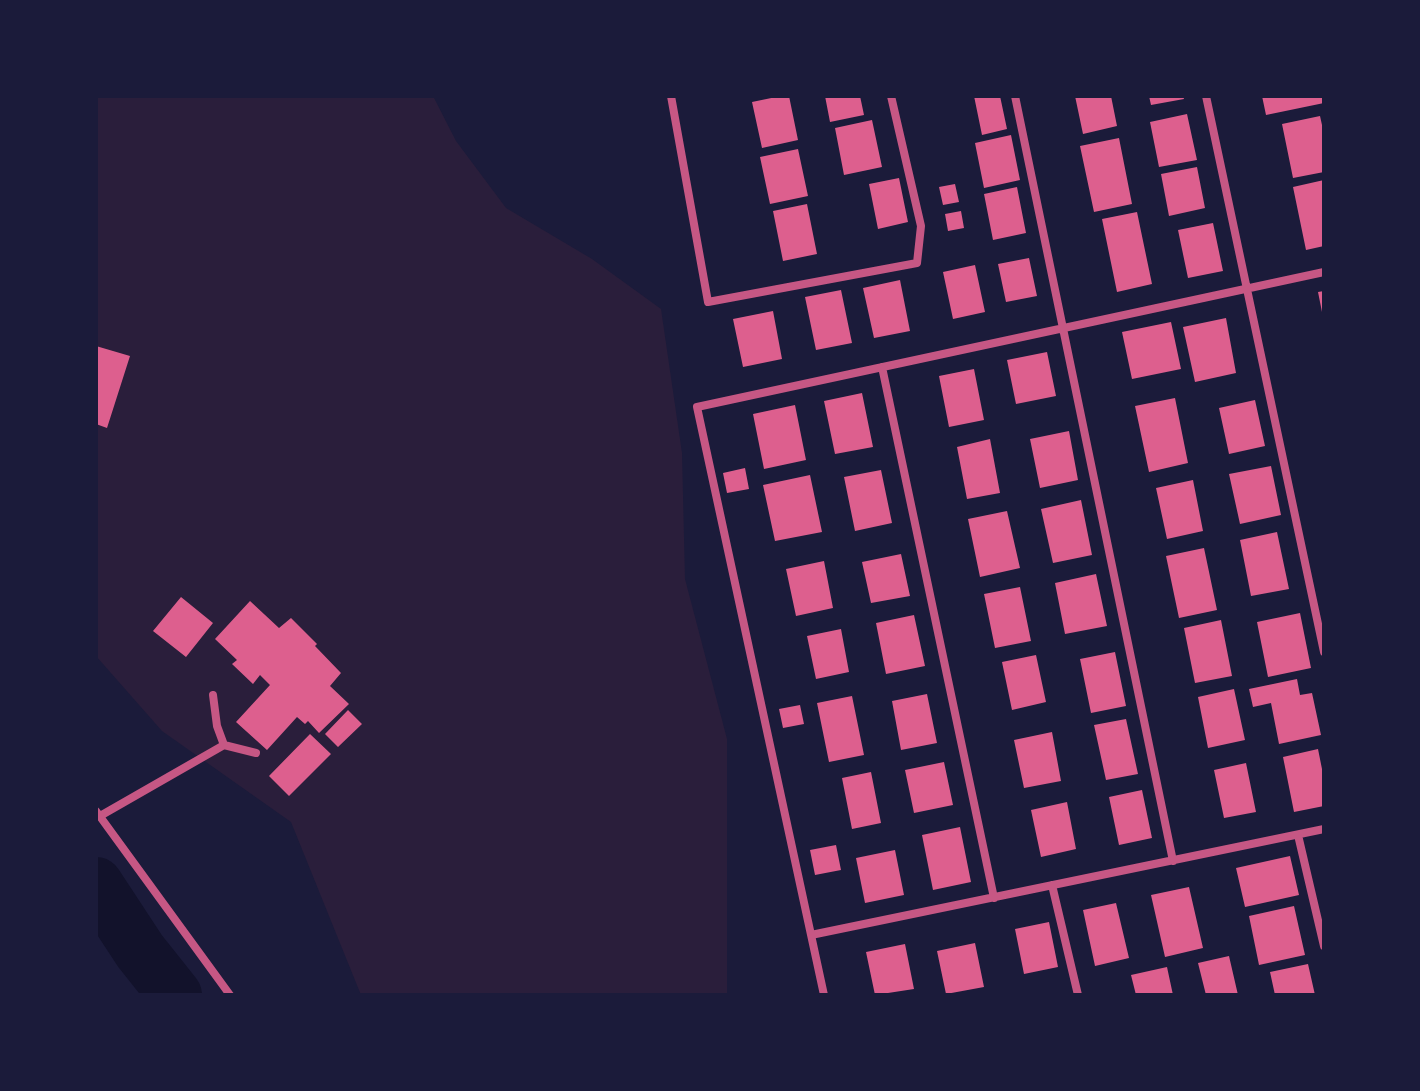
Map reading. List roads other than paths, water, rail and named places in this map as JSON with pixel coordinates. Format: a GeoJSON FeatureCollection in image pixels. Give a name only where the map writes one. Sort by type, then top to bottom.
{"type":"FeatureCollection","features":[{"type":"Feature","properties":{"kind":"street"},"geometry":{"type":"LineString","coordinates":[[671,96],[708,302],[917,263],[921,226],[891,96]]}},
{"type":"Feature","properties":{"kind":"street"},"geometry":{"type":"LineString","coordinates":[[1015,96],[1173,861]]}},
{"type":"Feature","properties":{"kind":"street"},"geometry":{"type":"LineString","coordinates":[[1206,96],[1324,652]]}},
{"type":"Feature","properties":{"kind":"street"},"geometry":{"type":"LineString","coordinates":[[824,995],[697,407],[1324,272]]}},
{"type":"Feature","properties":{"kind":"street"},"geometry":{"type":"LineString","coordinates":[[882,367],[994,898]]}},
{"type":"Feature","properties":{"kind":"street"},"geometry":{"type":"LineString","coordinates":[[213,695],[217,726],[224,745]]}},
{"type":"Feature","properties":{"kind":"street"},"geometry":{"type":"LineString","coordinates":[[230,995],[98,813],[224,745],[256,753]]}},
{"type":"Feature","properties":{"kind":"street"},"geometry":{"type":"LineString","coordinates":[[811,935],[1324,829]]}},
{"type":"Feature","properties":{"kind":"street"},"geometry":{"type":"LineString","coordinates":[[1298,835],[1324,946]]}},
{"type":"Feature","properties":{"kind":"street"},"geometry":{"type":"LineString","coordinates":[[1052,885],[1078,995]]}},
{"type":"Feature","properties":{"kind":"waterway"},"geometry":{"type":"LineString","coordinates":[[96,884],[140,951],[175,995]]}}]}
